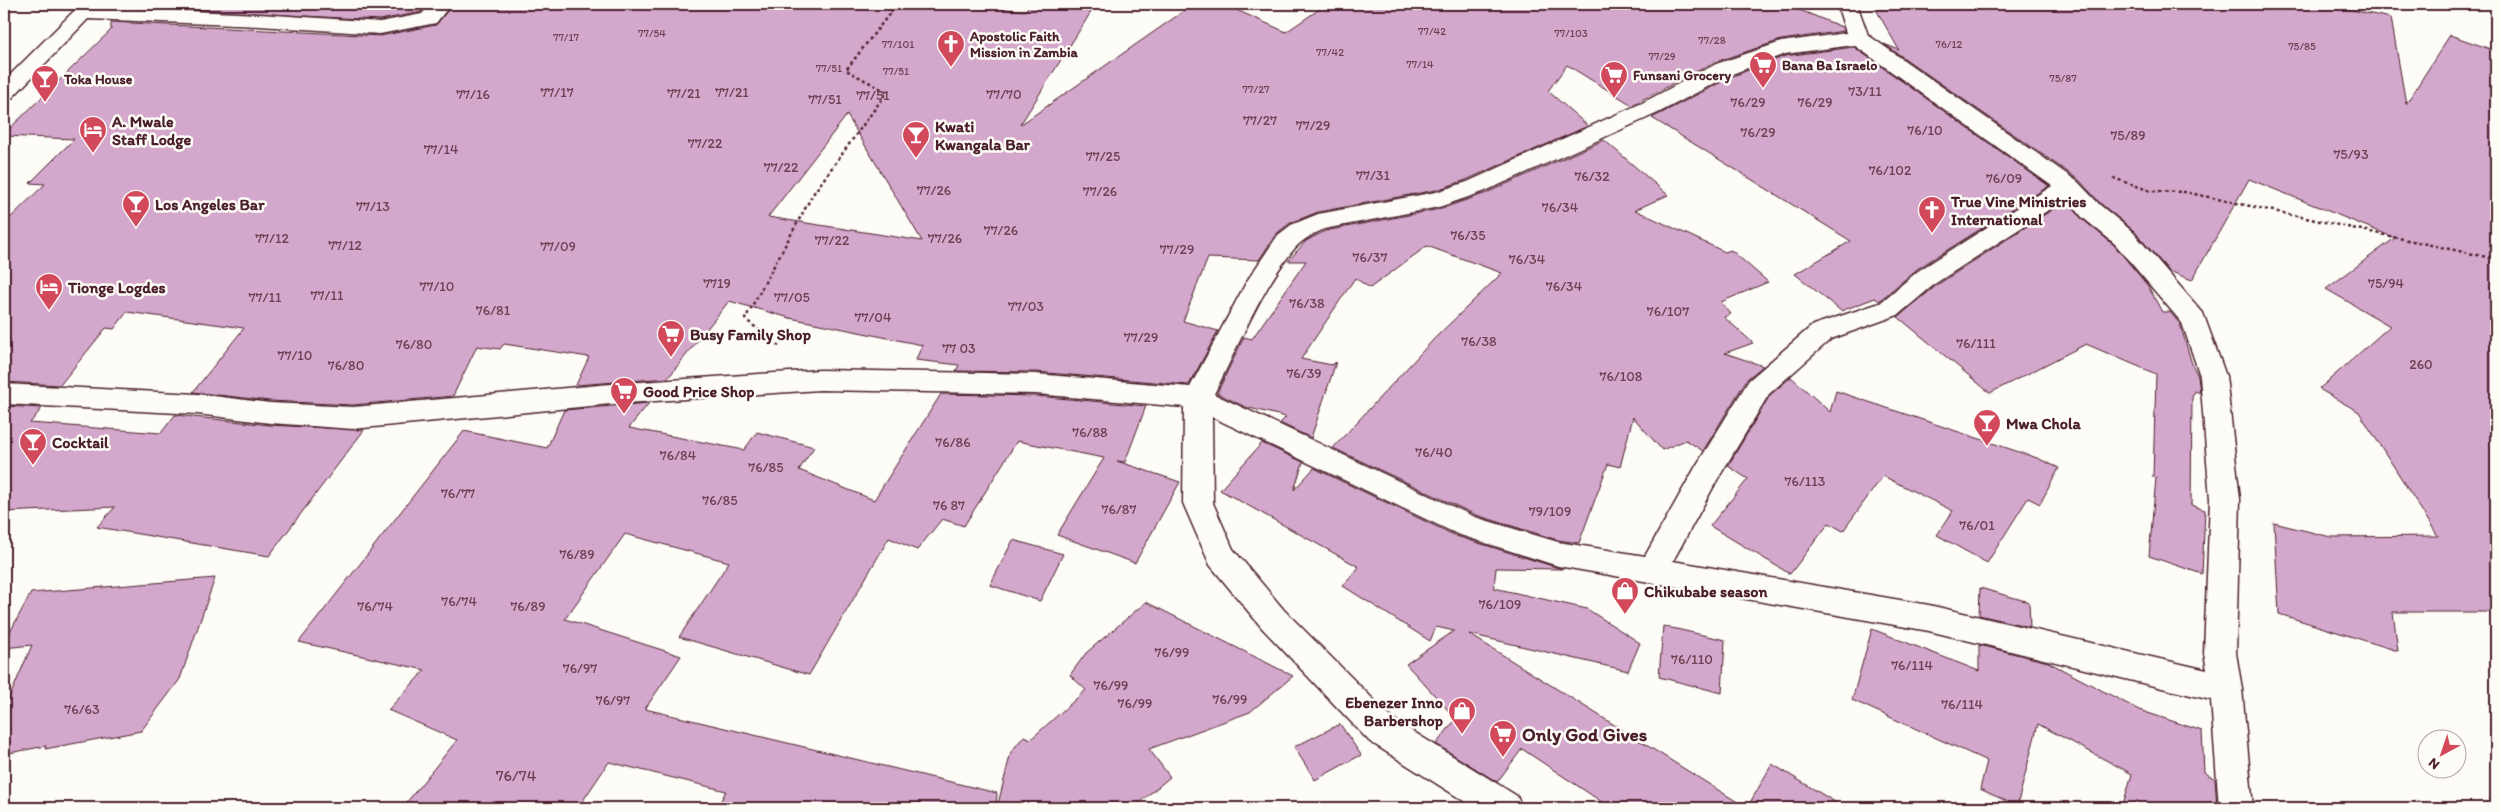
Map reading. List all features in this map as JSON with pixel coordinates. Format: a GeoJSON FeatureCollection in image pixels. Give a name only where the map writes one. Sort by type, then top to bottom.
{"type":"FeatureCollection","features":[{"type":"Feature","properties":{"kind":"street"},"geometry":{"type":"LineString","coordinates":[[4,93],[88,8],[380,28],[428,19],[441,4]]}},
{"type":"Feature","properties":{"kind":"street"},"geometry":{"type":"LineString","coordinates":[[1848,4],[1858,38],[2070,187],[2091,211],[2124,238],[2194,320],[2213,376],[2225,499],[2220,653],[2226,689],[2236,808]]}},
{"type":"Feature","properties":{"kind":"street"},"geometry":{"type":"LineString","coordinates":[[1505,808],[1381,730],[1273,619],[1221,556],[1198,503],[1198,398],[1256,287],[1287,241],[1300,231],[1318,222],[1439,199],[1475,187],[1650,108],[1724,69],[1781,48],[1858,38]]}},
{"type":"Feature","properties":{"kind":"street"},"geometry":{"type":"LineString","coordinates":[[1652,571],[1706,474],[1759,387],[1822,332],[1889,309],[1927,277],[2049,197],[2070,187]]}},
{"type":"Feature","properties":{"kind":"street"},"geometry":{"type":"LineString","coordinates":[[4,394],[197,404],[270,413],[353,418],[610,394],[820,380],[1036,384],[1198,398],[1467,526],[1558,554],[1929,618],[2226,689]]}},
{"type":"Feature","properties":{"kind":"path"},"geometry":{"type":"LineString","coordinates":[[820,380],[745,319],[813,194],[888,92],[846,70],[897,4]]}},
{"type":"Feature","properties":{"kind":"path"},"geometry":{"type":"LineString","coordinates":[[2104,175],[2151,191],[2185,192],[2496,259]]}},
{"type":"Feature","properties":{"kind":"building"},"geometry":{"type":"Polygon","coordinates":[[[111,4],[428,4],[421,12],[380,20],[111,6],[111,4]]]}},
{"type":"Feature","properties":{"kind":"building"},"geometry":{"type":"Polygon","coordinates":[[[453,4],[876,4],[914,9],[918,4],[962,4],[1025,11],[1030,4],[1096,4],[1020,125],[1194,4],[1223,4],[1286,32],[1327,4],[1785,4],[1842,27],[1844,31],[1781,40],[1715,62],[1632,105],[1567,65],[1548,91],[1588,126],[1466,180],[1436,190],[1318,212],[1290,223],[1276,234],[1259,260],[1208,258],[1183,321],[1218,331],[1189,385],[1036,372],[956,371],[959,365],[916,360],[922,345],[790,318],[729,301],[668,378],[576,385],[589,357],[504,344],[500,349],[477,346],[453,396],[353,405],[270,401],[193,392],[244,328],[127,312],[114,329],[106,328],[60,385],[4,382],[4,224],[45,184],[30,183],[74,139],[4,136],[4,134],[111,30],[111,22],[380,36],[436,25],[453,4]],[[847,115],[768,217],[922,241],[847,115]]]}},
{"type":"Feature","properties":{"kind":"building"},"geometry":{"type":"Polygon","coordinates":[[[1873,4],[2322,4],[2391,18],[2406,104],[2450,35],[2496,51],[2496,612],[2393,612],[2398,651],[2279,614],[2274,523],[2331,537],[2438,536],[2359,412],[2319,389],[2390,326],[2326,289],[2395,238],[2249,179],[2192,280],[2169,271],[2134,231],[2101,204],[2079,180],[1884,44],[1899,50],[1873,4]]]}},
{"type":"Feature","properties":{"kind":"building"},"geometry":{"type":"Polygon","coordinates":[[[1854,47],[2049,186],[1917,269],[1879,301],[1875,298],[1841,311],[1795,274],[1851,241],[1652,118],[1733,76],[1785,56],[1854,47]]]}},
{"type":"Feature","properties":{"kind":"building"},"geometry":{"type":"Polygon","coordinates":[[[1604,140],[1668,195],[1635,210],[1725,252],[1731,250],[1768,282],[1721,302],[1731,314],[1724,317],[1753,343],[1725,353],[1763,366],[1747,379],[1703,451],[1686,440],[1662,450],[1633,417],[1620,467],[1608,464],[1579,543],[1558,540],[1476,515],[1333,448],[1433,340],[1502,273],[1427,246],[1370,288],[1355,278],[1301,359],[1332,365],[1336,362],[1311,438],[1280,423],[1286,417],[1245,407],[1217,393],[1244,337],[1252,339],[1306,261],[1288,261],[1306,241],[1325,231],[1440,209],[1484,194],[1604,140]]]}},
{"type":"Feature","properties":{"kind":"building"},"geometry":{"type":"Polygon","coordinates":[[[2067,200],[2081,218],[2114,245],[2148,286],[2162,312],[2170,312],[2180,324],[2192,364],[2198,376],[2200,393],[2195,391],[2192,397],[2191,505],[2205,510],[2202,574],[2149,556],[2156,478],[2153,477],[2156,374],[2086,344],[1990,393],[1898,317],[1937,285],[2067,200]]]}},
{"type":"Feature","properties":{"kind":"building"},"geometry":{"type":"Polygon","coordinates":[[[1791,377],[1830,412],[1836,391],[2037,458],[2059,468],[2040,504],[2028,498],[1987,563],[1937,535],[1953,511],[1883,476],[1843,531],[1829,523],[1790,574],[1710,526],[1748,479],[1728,466],[1770,395],[1791,377]]]}},
{"type":"Feature","properties":{"kind":"building"},"geometry":{"type":"Polygon","coordinates":[[[941,394],[1036,396],[1146,406],[1125,462],[1117,461],[1180,482],[1135,563],[1057,535],[1104,458],[1017,441],[964,526],[942,519],[917,550],[889,538],[809,675],[679,637],[729,562],[625,534],[565,619],[681,656],[645,709],[997,793],[996,808],[717,808],[726,791],[609,762],[578,808],[402,808],[457,740],[388,710],[425,670],[299,642],[464,431],[547,448],[564,410],[649,403],[629,428],[744,450],[757,432],[814,447],[799,470],[874,500],[941,394]]]}},
{"type":"Feature","properties":{"kind":"building"},"geometry":{"type":"Polygon","coordinates":[[[4,406],[42,408],[30,423],[161,433],[175,415],[270,425],[364,430],[269,556],[97,527],[115,507],[4,512],[4,406]]]}},
{"type":"Feature","properties":{"kind":"building"},"geometry":{"type":"Polygon","coordinates":[[[1262,443],[1303,462],[1294,490],[1314,468],[1456,536],[1562,569],[1496,568],[1494,588],[1587,609],[1640,643],[1628,671],[1469,634],[1747,808],[1611,808],[1522,749],[1497,782],[1436,744],[1456,719],[1406,664],[1454,631],[1436,627],[1430,641],[1343,586],[1359,567],[1220,490],[1262,443]]]}},
{"type":"Feature","properties":{"kind":"building"},"geometry":{"type":"Polygon","coordinates":[[[1013,540],[1063,554],[1040,601],[990,585],[1013,540]]]}},
{"type":"Feature","properties":{"kind":"building"},"geometry":{"type":"Polygon","coordinates":[[[215,578],[180,679],[141,731],[45,749],[46,746],[4,754],[4,710],[32,645],[4,648],[4,643],[31,593],[215,578]]]}},
{"type":"Feature","properties":{"kind":"building"},"geometry":{"type":"Polygon","coordinates":[[[1980,588],[2029,602],[2030,627],[1979,615],[1980,588]]]}},
{"type":"Feature","properties":{"kind":"building"},"geometry":{"type":"Polygon","coordinates":[[[1146,602],[1293,676],[1250,712],[1149,749],[1170,777],[1133,808],[997,808],[1011,752],[1024,736],[1031,739],[1086,690],[1070,675],[1086,653],[1146,602]]]}},
{"type":"Feature","properties":{"kind":"building"},"geometry":{"type":"Polygon","coordinates":[[[1663,626],[1725,640],[1722,693],[1659,677],[1663,626]]]}},
{"type":"Feature","properties":{"kind":"building"},"geometry":{"type":"Polygon","coordinates":[[[1872,629],[1979,671],[1979,645],[2048,662],[2139,710],[2202,731],[2204,772],[2215,779],[2217,808],[2122,808],[2132,774],[2038,724],[2017,806],[1980,789],[1987,761],[1852,700],[1872,629]]]}},
{"type":"Feature","properties":{"kind":"building"},"geometry":{"type":"Polygon","coordinates":[[[1340,724],[1361,755],[1315,780],[1294,747],[1340,724]]]}},
{"type":"Feature","properties":{"kind":"building"},"geometry":{"type":"Polygon","coordinates":[[[1772,764],[1845,808],[1747,808],[1772,764]]]}},
{"type":"Feature","properties":{"kind":"place","name":"Apostolic Faith Mission in Zambia"},"geometry":{"type":"Point","coordinates":[951,68]}},
{"type":"Feature","properties":{"kind":"place","name":"Bana Ba Israelo"},"geometry":{"type":"Point","coordinates":[1763,89]}},
{"type":"Feature","properties":{"kind":"place","name":"Funsani Grocery"},"geometry":{"type":"Point","coordinates":[1614,99]}},
{"type":"Feature","properties":{"kind":"place","name":"Toka House"},"geometry":{"type":"Point","coordinates":[45,103]}},
{"type":"Feature","properties":{"kind":"place","name":"A. Mwale Staff Lodge"},"geometry":{"type":"Point","coordinates":[93,154]}},
{"type":"Feature","properties":{"kind":"place","name":"Kwati Kwangala Bar"},"geometry":{"type":"Point","coordinates":[916,159]}},
{"type":"Feature","properties":{"kind":"place","name":"Los Angeles Bar"},"geometry":{"type":"Point","coordinates":[136,228]}},
{"type":"Feature","properties":{"kind":"place","name":"True Vine Ministries International"},"geometry":{"type":"Point","coordinates":[1932,234]}},
{"type":"Feature","properties":{"kind":"place","name":"Tionge Logdes"},"geometry":{"type":"Point","coordinates":[49,311]}},
{"type":"Feature","properties":{"kind":"place","name":"Busy Family Shop"},"geometry":{"type":"Point","coordinates":[671,358]}},
{"type":"Feature","properties":{"kind":"place","name":"Good Price Shop"},"geometry":{"type":"Point","coordinates":[624,415]}},
{"type":"Feature","properties":{"kind":"place","name":"Mwa Chola"},"geometry":{"type":"Point","coordinates":[1987,447]}},
{"type":"Feature","properties":{"kind":"place","name":"Cocktail"},"geometry":{"type":"Point","coordinates":[33,466]}},
{"type":"Feature","properties":{"kind":"place","name":"Chikubabe season"},"geometry":{"type":"Point","coordinates":[1625,615]}},
{"type":"Feature","properties":{"kind":"place","name":"Ebenezer Inno Barbershop"},"geometry":{"type":"Point","coordinates":[1462,735]}},
{"type":"Feature","properties":{"kind":"place","name":"Only God Gives"},"geometry":{"type":"Point","coordinates":[1503,758]}}]}
